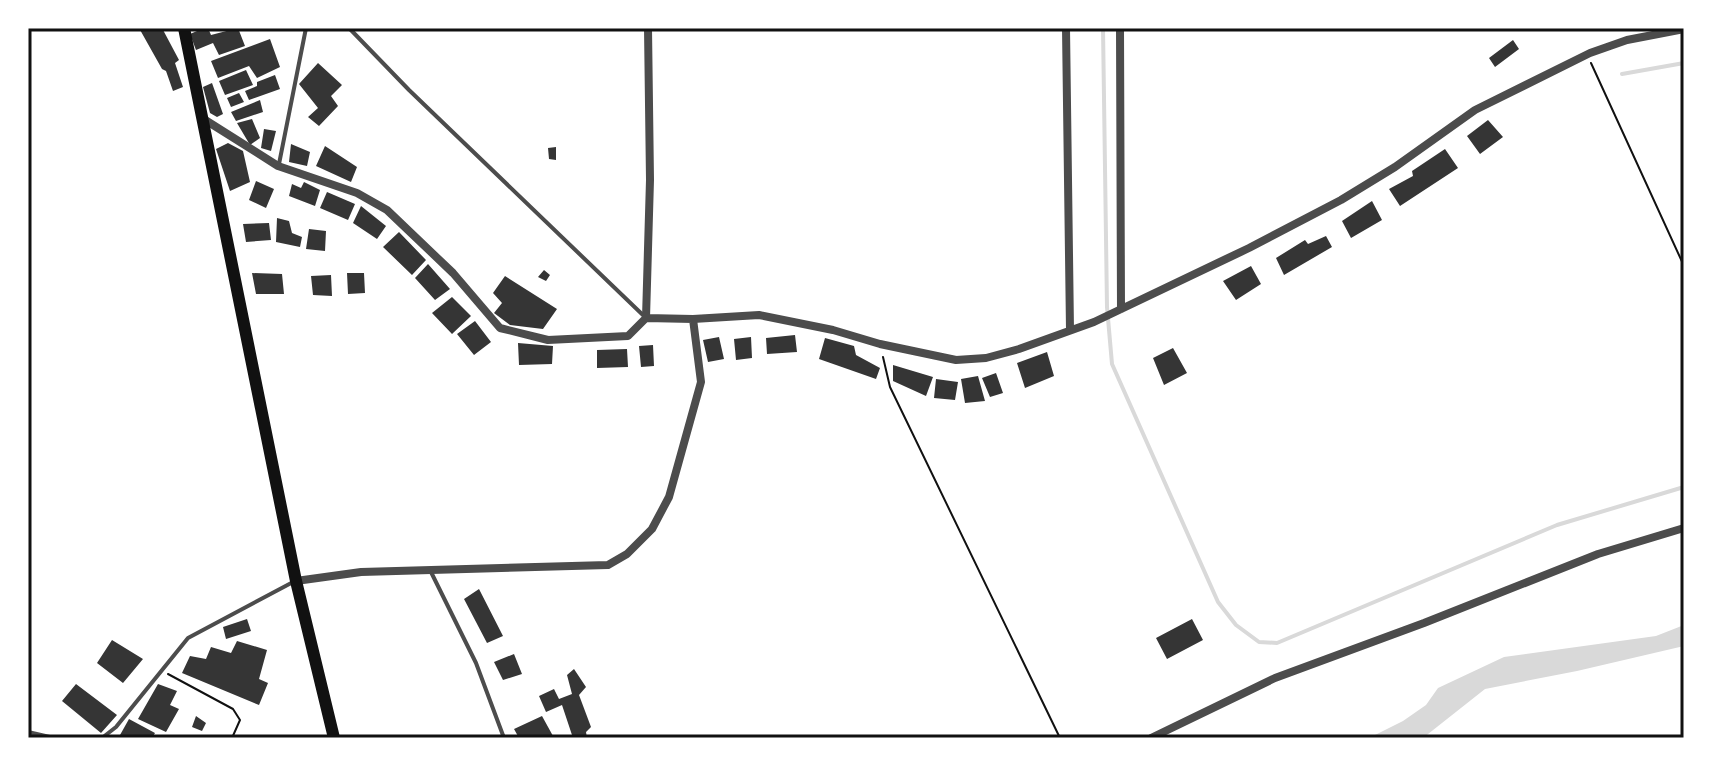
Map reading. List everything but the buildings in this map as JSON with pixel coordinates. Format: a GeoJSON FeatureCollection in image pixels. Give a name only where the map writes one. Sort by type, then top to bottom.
{"type":"FeatureCollection","features":[{"type":"Feature","properties":{"kind":"main road"},"geometry":{"type":"LineString","coordinates":[[184,28],[296,581],[334,738]]}},
{"type":"Feature","properties":{"kind":"street"},"geometry":{"type":"LineString","coordinates":[[202,117],[278,166],[357,193],[387,210],[453,273],[500,328],[548,340],[628,336],[646,318],[650,180],[648,28]]}},
{"type":"Feature","properties":{"kind":"street"},"geometry":{"type":"LineString","coordinates":[[1066,28],[1070,330]]}},
{"type":"Feature","properties":{"kind":"street"},"geometry":{"type":"LineString","coordinates":[[1118,310],[1120,28]]}},
{"type":"Feature","properties":{"kind":"street"},"geometry":{"type":"LineString","coordinates":[[1627,28],[1627,40]]}},
{"type":"Feature","properties":{"kind":"street"},"geometry":{"type":"LineString","coordinates":[[646,318],[759,315],[956,360],[986,358],[1008,352],[1100,319],[1249,248],[1341,200],[1395,167],[1475,110],[1588,55],[1627,40],[1684,29]]}},
{"type":"Feature","properties":{"kind":"street"},"geometry":{"type":"LineString","coordinates":[[296,581],[361,572],[608,565],[627,554],[652,529],[669,497],[701,382],[693,319]]}},
{"type":"Feature","properties":{"kind":"street"},"geometry":{"type":"LineString","coordinates":[[1151,738],[1275,678],[1598,554],[1684,528]]}},
{"type":"Feature","properties":{"kind":"lane"},"geometry":{"type":"LineString","coordinates":[[278,166],[306,28]]}},
{"type":"Feature","properties":{"kind":"lane"},"geometry":{"type":"LineString","coordinates":[[349,28],[409,90],[646,318]]}},
{"type":"Feature","properties":{"kind":"lane"},"geometry":{"type":"LineString","coordinates":[[430,570],[476,663],[504,738]]}},
{"type":"Feature","properties":{"kind":"lane"},"geometry":{"type":"LineString","coordinates":[[102,738],[116,727],[188,638],[296,581]]}},
{"type":"Feature","properties":{"kind":"lane"},"geometry":{"type":"LineString","coordinates":[[28,732],[54,738]]}},
{"type":"Feature","properties":{"kind":"path"},"geometry":{"type":"LineString","coordinates":[[1588,55],[1684,266]]}},
{"type":"Feature","properties":{"kind":"path"},"geometry":{"type":"LineString","coordinates":[[880,344],[890,387],[1060,738]]}},
{"type":"Feature","properties":{"kind":"path"},"geometry":{"type":"LineString","coordinates":[[161,671],[233,709],[240,720],[232,738]]}},
{"type":"Feature","properties":{"kind":"shaded area"},"geometry":{"type":"Polygon","coordinates":[[[1684,625],[1684,646],[1485,689],[1423,738],[1369,738],[1426,705],[1438,688],[1504,657],[1656,636],[1684,625]]]}},
{"type":"Feature","properties":{"kind":"waterway"},"geometry":{"type":"LineString","coordinates":[[1103,28],[1107,307],[1112,364],[1218,602],[1236,625],[1259,642],[1277,643],[1557,525],[1684,487]]}},
{"type":"Feature","properties":{"kind":"waterway"},"geometry":{"type":"LineString","coordinates":[[1622,74],[1684,63]]}}]}
